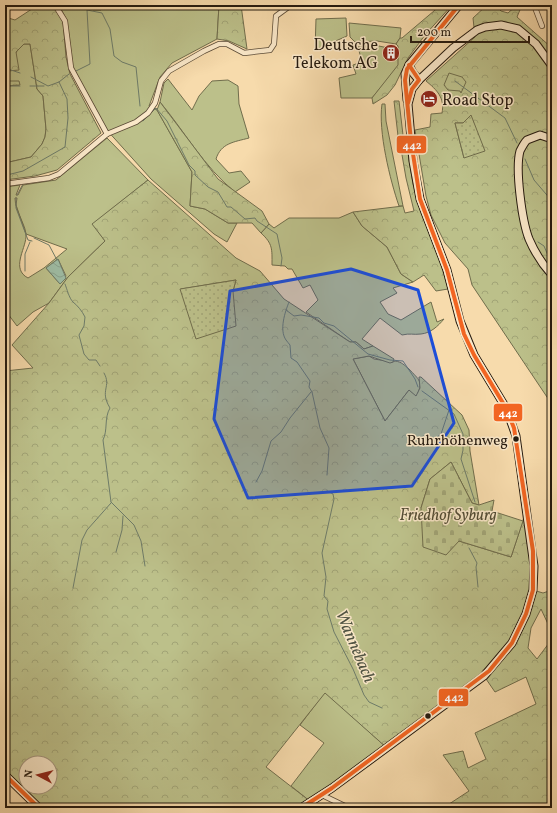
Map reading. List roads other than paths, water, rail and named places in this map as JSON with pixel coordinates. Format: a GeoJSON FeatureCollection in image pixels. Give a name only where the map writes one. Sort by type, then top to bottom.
{"type":"FeatureCollection","features":[{"type":"Feature","properties":{"kind":"main road"},"geometry":{"type":"LineString","coordinates":[[301,808],[322,795],[489,671],[507,650],[516,636],[526,614],[533,590],[533,551],[515,432],[506,408],[474,356],[460,321],[447,270],[420,199],[412,154],[405,80],[408,67],[459,5]]}},
{"type":"Feature","properties":{"kind":"main road"},"geometry":{"type":"LineString","coordinates":[[408,104],[417,82],[466,37],[485,27],[501,25],[512,27],[524,33],[536,44],[552,66]]}},
{"type":"Feature","properties":{"kind":"main road"},"geometry":{"type":"LineString","coordinates":[[408,67],[409,76],[417,82]]}},
{"type":"Feature","properties":{"kind":"main road"},"geometry":{"type":"LineString","coordinates":[[552,139],[540,135],[530,137],[520,152],[519,165],[522,211],[528,238],[537,255],[552,275]]}},
{"type":"Feature","properties":{"kind":"main road"},"geometry":{"type":"LineString","coordinates":[[5,775],[39,808]]}},
{"type":"Feature","properties":{"kind":"street"},"geometry":{"type":"LineString","coordinates":[[55,5],[65,21],[71,68],[107,134]]}},
{"type":"Feature","properties":{"kind":"street"},"geometry":{"type":"LineString","coordinates":[[5,184],[54,176],[107,134],[136,122],[148,113],[155,103],[161,81],[169,70],[179,64],[219,44],[227,44],[244,53],[267,51],[273,48],[276,16],[291,5]]}},
{"type":"Feature","properties":{"kind":"street"},"geometry":{"type":"LineString","coordinates":[[534,5],[542,26]]}},
{"type":"Feature","properties":{"kind":"street"},"geometry":{"type":"LineString","coordinates":[[322,795],[349,808]]}},
{"type":"Feature","properties":{"kind":"water"},"geometry":{"type":"Polygon","coordinates":[[[58,259],[66,278],[60,284],[46,268],[58,259]]]}},
{"type":"Feature","properties":{"kind":"waterway","name":"Wannebach"},"geometry":{"type":"LineString","coordinates":[[87,5],[87,10],[102,13],[110,29],[114,56],[122,62],[136,67],[140,106]]}},
{"type":"Feature","properties":{"kind":"waterway"},"geometry":{"type":"LineString","coordinates":[[76,71],[90,64],[87,10]]}},
{"type":"Feature","properties":{"kind":"waterway"},"geometry":{"type":"LineString","coordinates":[[5,68],[20,73]]}},
{"type":"Feature","properties":{"kind":"waterway"},"geometry":{"type":"LineString","coordinates":[[31,77],[48,86],[59,82],[69,74]]}},
{"type":"Feature","properties":{"kind":"waterway"},"geometry":{"type":"LineString","coordinates":[[455,81],[505,118],[517,143]]}},
{"type":"Feature","properties":{"kind":"waterway"},"geometry":{"type":"LineString","coordinates":[[7,175],[23,171],[65,147],[68,118],[67,99],[59,82]]}},
{"type":"Feature","properties":{"kind":"waterway"},"geometry":{"type":"LineString","coordinates":[[5,86],[20,86]]}},
{"type":"Feature","properties":{"kind":"waterway"},"geometry":{"type":"LineString","coordinates":[[30,86],[44,86]]}},
{"type":"Feature","properties":{"kind":"waterway"},"geometry":{"type":"LineString","coordinates":[[483,105],[487,106]]}},
{"type":"Feature","properties":{"kind":"waterway","name":"Wannebach"},"geometry":{"type":"LineString","coordinates":[[143,121],[156,108],[167,121],[189,165],[195,171],[195,175],[208,187],[218,192],[227,207],[231,207],[245,219],[255,218],[257,221],[277,234],[282,258],[281,266]]}},
{"type":"Feature","properties":{"kind":"waterway"},"geometry":{"type":"LineString","coordinates":[[525,159],[534,180],[552,201]]}},
{"type":"Feature","properties":{"kind":"waterway"},"geometry":{"type":"LineString","coordinates":[[5,171],[7,178]]}},
{"type":"Feature","properties":{"kind":"waterway"},"geometry":{"type":"LineString","coordinates":[[17,195],[23,184]]}},
{"type":"Feature","properties":{"kind":"waterway"},"geometry":{"type":"LineString","coordinates":[[16,198],[16,208],[28,240],[32,241]]}},
{"type":"Feature","properties":{"kind":"waterway"},"geometry":{"type":"LineString","coordinates":[[34,238],[49,245],[57,260]]}},
{"type":"Feature","properties":{"kind":"waterway"},"geometry":{"type":"LineString","coordinates":[[25,271],[25,254],[30,242]]}},
{"type":"Feature","properties":{"kind":"waterway"},"geometry":{"type":"LineString","coordinates":[[538,242],[544,246],[552,265]]}},
{"type":"Feature","properties":{"kind":"waterway"},"geometry":{"type":"LineString","coordinates":[[65,284],[69,296],[85,317],[84,326],[79,335],[84,354],[89,360],[96,360],[100,366]]}},
{"type":"Feature","properties":{"kind":"waterway","name":"Wannebach"},"geometry":{"type":"LineString","coordinates":[[289,302],[283,321],[284,336],[290,345],[291,358],[297,362],[310,381],[309,387],[312,392],[320,428],[329,448],[327,475]]}},
{"type":"Feature","properties":{"kind":"waterway"},"geometry":{"type":"LineString","coordinates":[[286,310],[294,316],[301,315],[319,318],[324,323],[334,326],[368,354],[390,360],[403,361],[415,379],[418,387]]}},
{"type":"Feature","properties":{"kind":"waterway"},"geometry":{"type":"LineString","coordinates":[[104,373],[107,382],[105,393],[110,408],[107,416],[103,440],[111,502]]}},
{"type":"Feature","properties":{"kind":"waterway"},"geometry":{"type":"LineString","coordinates":[[422,391],[454,414],[463,434],[463,450],[461,459],[475,502]]}},
{"type":"Feature","properties":{"kind":"waterway"},"geometry":{"type":"LineString","coordinates":[[256,482],[262,471],[271,441],[281,432],[311,392]]}},
{"type":"Feature","properties":{"kind":"waterway"},"geometry":{"type":"LineString","coordinates":[[427,445],[441,434],[449,410]]}},
{"type":"Feature","properties":{"kind":"waterway","name":"Wannebach"},"geometry":{"type":"LineString","coordinates":[[327,491],[333,494],[334,499],[322,553],[326,577],[324,596],[328,601],[327,609],[334,632],[353,669],[364,695],[369,702],[382,708]]}},
{"type":"Feature","properties":{"kind":"waterway"},"geometry":{"type":"LineString","coordinates":[[111,502],[134,525],[141,541],[145,566]]}},
{"type":"Feature","properties":{"kind":"waterway"},"geometry":{"type":"LineString","coordinates":[[73,588],[82,540],[87,530],[111,503]]}},
{"type":"Feature","properties":{"kind":"waterway"},"geometry":{"type":"LineString","coordinates":[[116,552],[122,530],[123,516]]}},
{"type":"Feature","properties":{"kind":"waterway"},"geometry":{"type":"LineString","coordinates":[[469,548],[477,563],[478,587]]}},
{"type":"Feature","properties":{"kind":"place","name":"Deutsche Telekom AG"},"geometry":{"type":"Point","coordinates":[391,53]}},
{"type":"Feature","properties":{"kind":"place","name":"Road Stop"},"geometry":{"type":"Point","coordinates":[429,99]}},
{"type":"Feature","properties":{"kind":"place","name":"Ruhrhöhenweg"},"geometry":{"type":"Point","coordinates":[516,439]}},
{"type":"Feature","properties":{"kind":"park label","name":"Friedhof Syburg"},"geometry":{"type":"Point","coordinates":[448,514]}}]}
